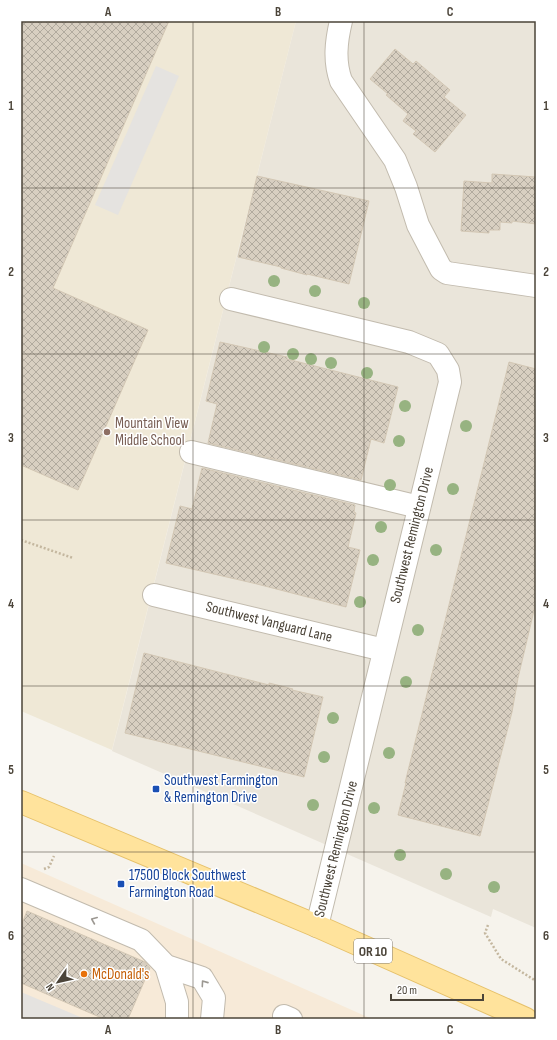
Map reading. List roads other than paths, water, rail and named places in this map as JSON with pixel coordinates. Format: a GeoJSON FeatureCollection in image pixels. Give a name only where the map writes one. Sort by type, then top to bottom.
{"type":"FeatureCollection","features":[{"type":"Feature","properties":{"kind":"main road","name":"OR 10"},"geometry":{"type":"LineString","coordinates":[[21,802],[317,926],[526,1019]]}},
{"type":"Feature","properties":{"kind":"street"},"geometry":{"type":"LineString","coordinates":[[341,21],[336,53],[337,69],[341,81],[395,160],[406,187],[418,226],[441,269],[447,273],[536,286]]}},
{"type":"Feature","properties":{"kind":"street","name":"Southwest Remington Drive"},"geometry":{"type":"LineString","coordinates":[[231,299],[409,342],[438,354],[448,370],[450,382],[317,926]]}},
{"type":"Feature","properties":{"kind":"street"},"geometry":{"type":"LineString","coordinates":[[191,452],[419,507]]}},
{"type":"Feature","properties":{"kind":"street","name":"Southwest Vanguard Lane"},"geometry":{"type":"LineString","coordinates":[[154,595],[384,650]]}},
{"type":"Feature","properties":{"kind":"street"},"geometry":{"type":"LineString","coordinates":[[21,889],[141,940],[166,966],[177,1002],[177,1019]]}},
{"type":"Feature","properties":{"kind":"street"},"geometry":{"type":"LineString","coordinates":[[166,966],[202,978],[214,998],[212,1019]]}},
{"type":"Feature","properties":{"kind":"place","name":"Mountain View Middle School"},"geometry":{"type":"Point","coordinates":[107,432]}},
{"type":"Feature","properties":{"kind":"place","name":"Southwest Farmington & Remington Drive"},"geometry":{"type":"Point","coordinates":[156,789]}},
{"type":"Feature","properties":{"kind":"place","name":"17500 Block Southwest Farmington Road"},"geometry":{"type":"Point","coordinates":[121,884]}},
{"type":"Feature","properties":{"kind":"place","name":"McDonald's"},"geometry":{"type":"Point","coordinates":[84,974]}}]}
